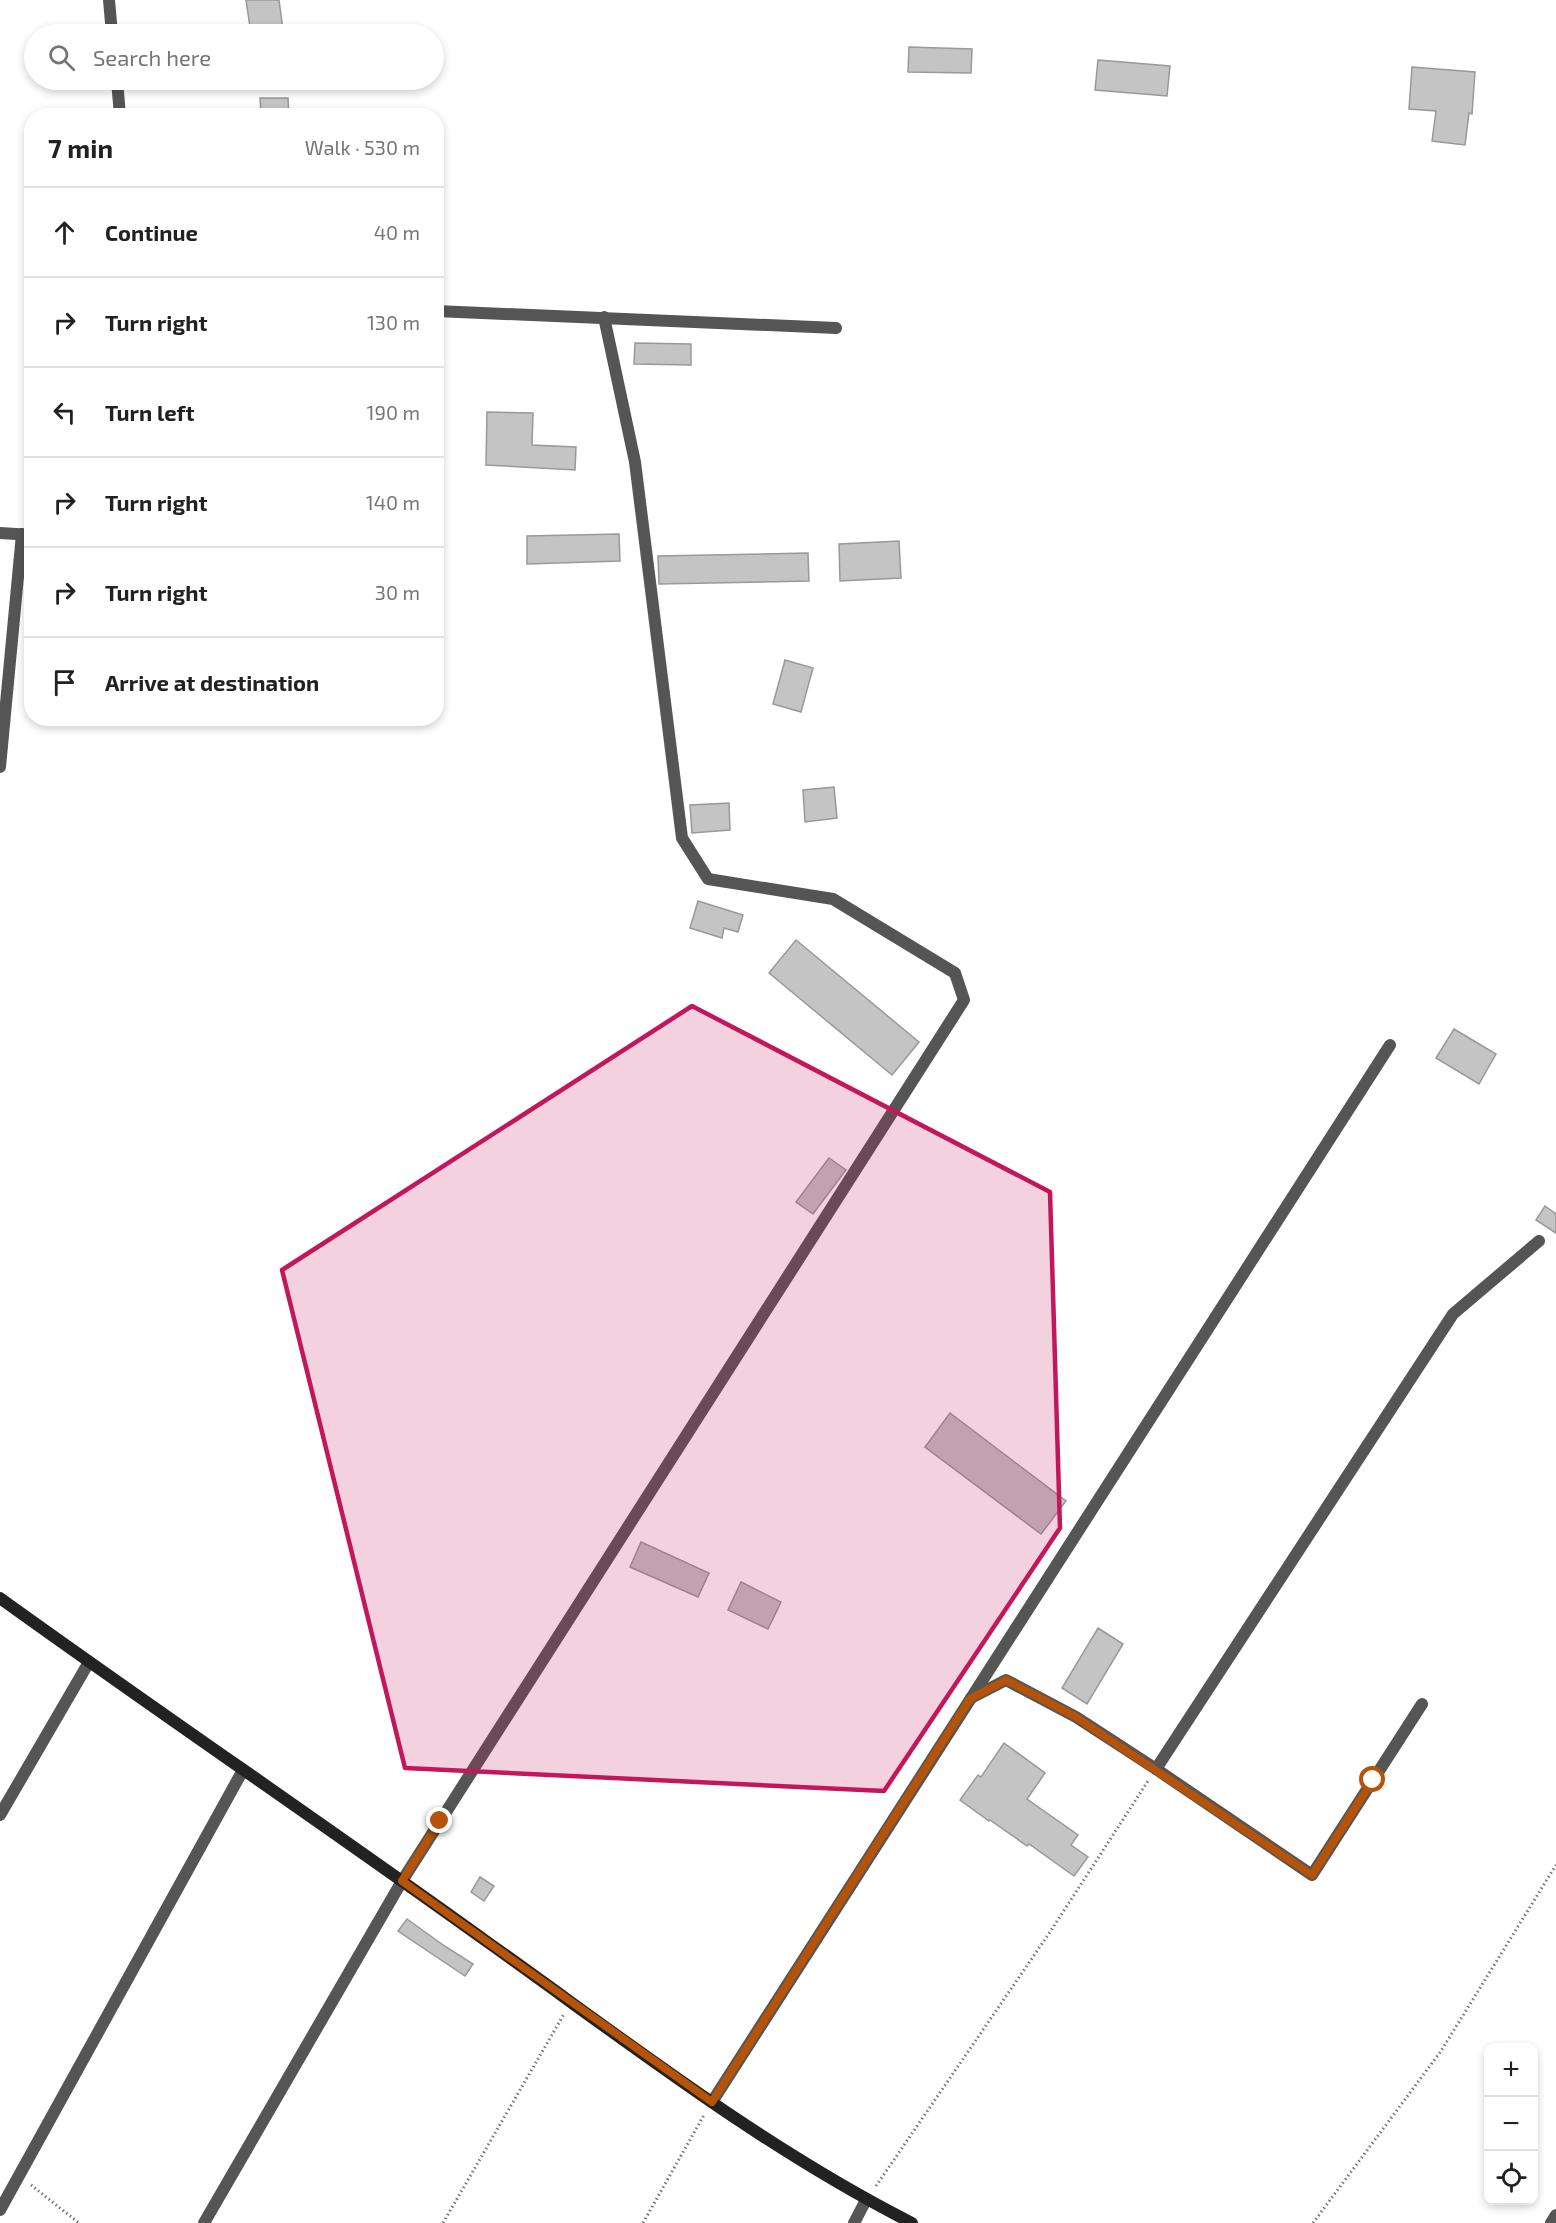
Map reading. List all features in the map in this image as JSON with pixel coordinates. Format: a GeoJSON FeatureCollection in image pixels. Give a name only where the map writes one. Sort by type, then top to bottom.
{"type":"FeatureCollection","features":[{"type":"Feature","properties":{"kind":"street"},"geometry":{"type":"LineString","coordinates":[[109,0],[111,24]]}},
{"type":"Feature","properties":{"kind":"street"},"geometry":{"type":"LineString","coordinates":[[118,90],[119,108]]}},
{"type":"Feature","properties":{"kind":"street"},"geometry":{"type":"LineString","coordinates":[[444,311],[836,328]]}},
{"type":"Feature","properties":{"kind":"street"},"geometry":{"type":"LineString","coordinates":[[204,2223],[402,1881],[964,1000],[955,973],[833,898],[708,879],[682,838],[635,462],[604,317]]}},
{"type":"Feature","properties":{"kind":"street"},"geometry":{"type":"LineString","coordinates":[[0,533],[24,534]]}},
{"type":"Feature","properties":{"kind":"street"},"geometry":{"type":"LineString","coordinates":[[0,767],[24,560]]}},
{"type":"Feature","properties":{"kind":"street"},"geometry":{"type":"LineString","coordinates":[[712,2102],[1390,1045]]}},
{"type":"Feature","properties":{"kind":"street"},"geometry":{"type":"LineString","coordinates":[[1156,1769],[1453,1314],[1539,1241]]}},
{"type":"Feature","properties":{"kind":"street"},"geometry":{"type":"LineString","coordinates":[[0,1598],[712,2102],[866,2200],[912,2223]]}},
{"type":"Feature","properties":{"kind":"street"},"geometry":{"type":"LineString","coordinates":[[0,1815],[89,1662]]}},
{"type":"Feature","properties":{"kind":"street"},"geometry":{"type":"LineString","coordinates":[[970,1699],[1006,1680],[1076,1717],[1312,1875],[1422,1704]]}},
{"type":"Feature","properties":{"kind":"street"},"geometry":{"type":"LineString","coordinates":[[0,2210],[243,1770]]}},
{"type":"Feature","properties":{"kind":"street"},"geometry":{"type":"LineString","coordinates":[[854,2223],[866,2200]]}},
{"type":"Feature","properties":{"kind":"street"},"geometry":{"type":"LineString","coordinates":[[1551,2223],[1556,2215]]}},
{"type":"Feature","properties":{"kind":"path"},"geometry":{"type":"LineString","coordinates":[[866,2200],[1050,1932],[1156,1769]]}},
{"type":"Feature","properties":{"kind":"path"},"geometry":{"type":"LineString","coordinates":[[1313,2223],[1441,2051],[1556,1865]]}},
{"type":"Feature","properties":{"kind":"path"},"geometry":{"type":"LineString","coordinates":[[443,2223],[568,2008]]}},
{"type":"Feature","properties":{"kind":"path"},"geometry":{"type":"LineString","coordinates":[[643,2223],[712,2102]]}},
{"type":"Feature","properties":{"kind":"path"},"geometry":{"type":"LineString","coordinates":[[20,2176],[79,2223]]}},
{"type":"Feature","properties":{"kind":"highlighted area"},"geometry":{"type":"Polygon","coordinates":[[[692,1006],[1050,1192],[1060,1528],[884,1791],[405,1768],[282,1270],[692,1006]]]}},
{"type":"Feature","properties":{"kind":"building"},"geometry":{"type":"Polygon","coordinates":[[[246,0],[279,0],[282,24],[250,24],[246,0]]]}},
{"type":"Feature","properties":{"kind":"building"},"geometry":{"type":"Polygon","coordinates":[[[909,47],[972,49],[971,73],[908,72],[909,47]]]}},
{"type":"Feature","properties":{"kind":"building"},"geometry":{"type":"Polygon","coordinates":[[[1098,60],[1170,66],[1167,96],[1095,90],[1098,60]]]}},
{"type":"Feature","properties":{"kind":"building"},"geometry":{"type":"Polygon","coordinates":[[[1412,67],[1475,72],[1472,114],[1469,113],[1465,145],[1432,141],[1436,111],[1409,109],[1412,67]]]}},
{"type":"Feature","properties":{"kind":"building"},"geometry":{"type":"Polygon","coordinates":[[[260,98],[288,98],[289,108],[261,108],[260,98]]]}},
{"type":"Feature","properties":{"kind":"building"},"geometry":{"type":"Polygon","coordinates":[[[635,343],[691,344],[691,365],[634,364],[635,343]]]}},
{"type":"Feature","properties":{"kind":"building"},"geometry":{"type":"Polygon","coordinates":[[[487,412],[533,413],[532,445],[576,447],[575,470],[486,465],[487,412]]]}},
{"type":"Feature","properties":{"kind":"building"},"geometry":{"type":"Polygon","coordinates":[[[619,534],[620,561],[527,564],[527,536],[619,534]]]}},
{"type":"Feature","properties":{"kind":"building"},"geometry":{"type":"Polygon","coordinates":[[[899,541],[901,578],[840,581],[839,544],[899,541]]]}},
{"type":"Feature","properties":{"kind":"building"},"geometry":{"type":"Polygon","coordinates":[[[808,553],[809,581],[659,584],[658,556],[808,553]]]}},
{"type":"Feature","properties":{"kind":"building"},"geometry":{"type":"Polygon","coordinates":[[[785,660],[813,668],[801,712],[773,704],[785,660]]]}},
{"type":"Feature","properties":{"kind":"building"},"geometry":{"type":"Polygon","coordinates":[[[834,787],[837,818],[805,822],[803,790],[834,787]]]}},
{"type":"Feature","properties":{"kind":"building"},"geometry":{"type":"Polygon","coordinates":[[[729,803],[730,830],[692,833],[690,805],[729,803]]]}},
{"type":"Feature","properties":{"kind":"building"},"geometry":{"type":"Polygon","coordinates":[[[698,901],[743,915],[738,932],[724,928],[722,938],[690,928],[698,901]]]}},
{"type":"Feature","properties":{"kind":"building"},"geometry":{"type":"Polygon","coordinates":[[[796,940],[919,1042],[892,1075],[769,973],[796,940]]]}},
{"type":"Feature","properties":{"kind":"building"},"geometry":{"type":"Polygon","coordinates":[[[1454,1029],[1496,1054],[1479,1084],[1436,1058],[1454,1029]]]}},
{"type":"Feature","properties":{"kind":"building"},"geometry":{"type":"Polygon","coordinates":[[[829,1158],[846,1170],[813,1214],[796,1202],[829,1158]]]}},
{"type":"Feature","properties":{"kind":"building"},"geometry":{"type":"Polygon","coordinates":[[[1545,1206],[1556,1214],[1556,1233],[1536,1220],[1545,1206]]]}},
{"type":"Feature","properties":{"kind":"building"},"geometry":{"type":"Polygon","coordinates":[[[950,1413],[1066,1501],[1041,1534],[925,1447],[950,1413]]]}},
{"type":"Feature","properties":{"kind":"building"},"geometry":{"type":"Polygon","coordinates":[[[641,1542],[709,1573],[698,1597],[630,1567],[641,1542]]]}},
{"type":"Feature","properties":{"kind":"building"},"geometry":{"type":"Polygon","coordinates":[[[741,1582],[781,1602],[768,1629],[728,1610],[741,1582]]]}},
{"type":"Feature","properties":{"kind":"building"},"geometry":{"type":"Polygon","coordinates":[[[1098,1628],[1123,1644],[1087,1704],[1062,1688],[1098,1628]]]}},
{"type":"Feature","properties":{"kind":"building"},"geometry":{"type":"Polygon","coordinates":[[[1004,1743],[1045,1773],[1027,1799],[1078,1835],[1071,1845],[1088,1857],[1074,1876],[960,1800],[978,1775],[981,1777],[1004,1743]]]}},
{"type":"Feature","properties":{"kind":"building"},"geometry":{"type":"Polygon","coordinates":[[[480,1877],[494,1886],[484,1901],[471,1892],[480,1877]]]}},
{"type":"Feature","properties":{"kind":"building"},"geometry":{"type":"Polygon","coordinates":[[[407,1919],[473,1964],[465,1976],[398,1931],[407,1919]]]}},
{"type":"Feature","properties":{"kind":"route"},"geometry":{"type":"LineString","coordinates":[[440,1821],[402,1881],[712,2102],[970,1699],[1006,1680],[1076,1717],[1312,1875],[1373,1780]]}}]}
